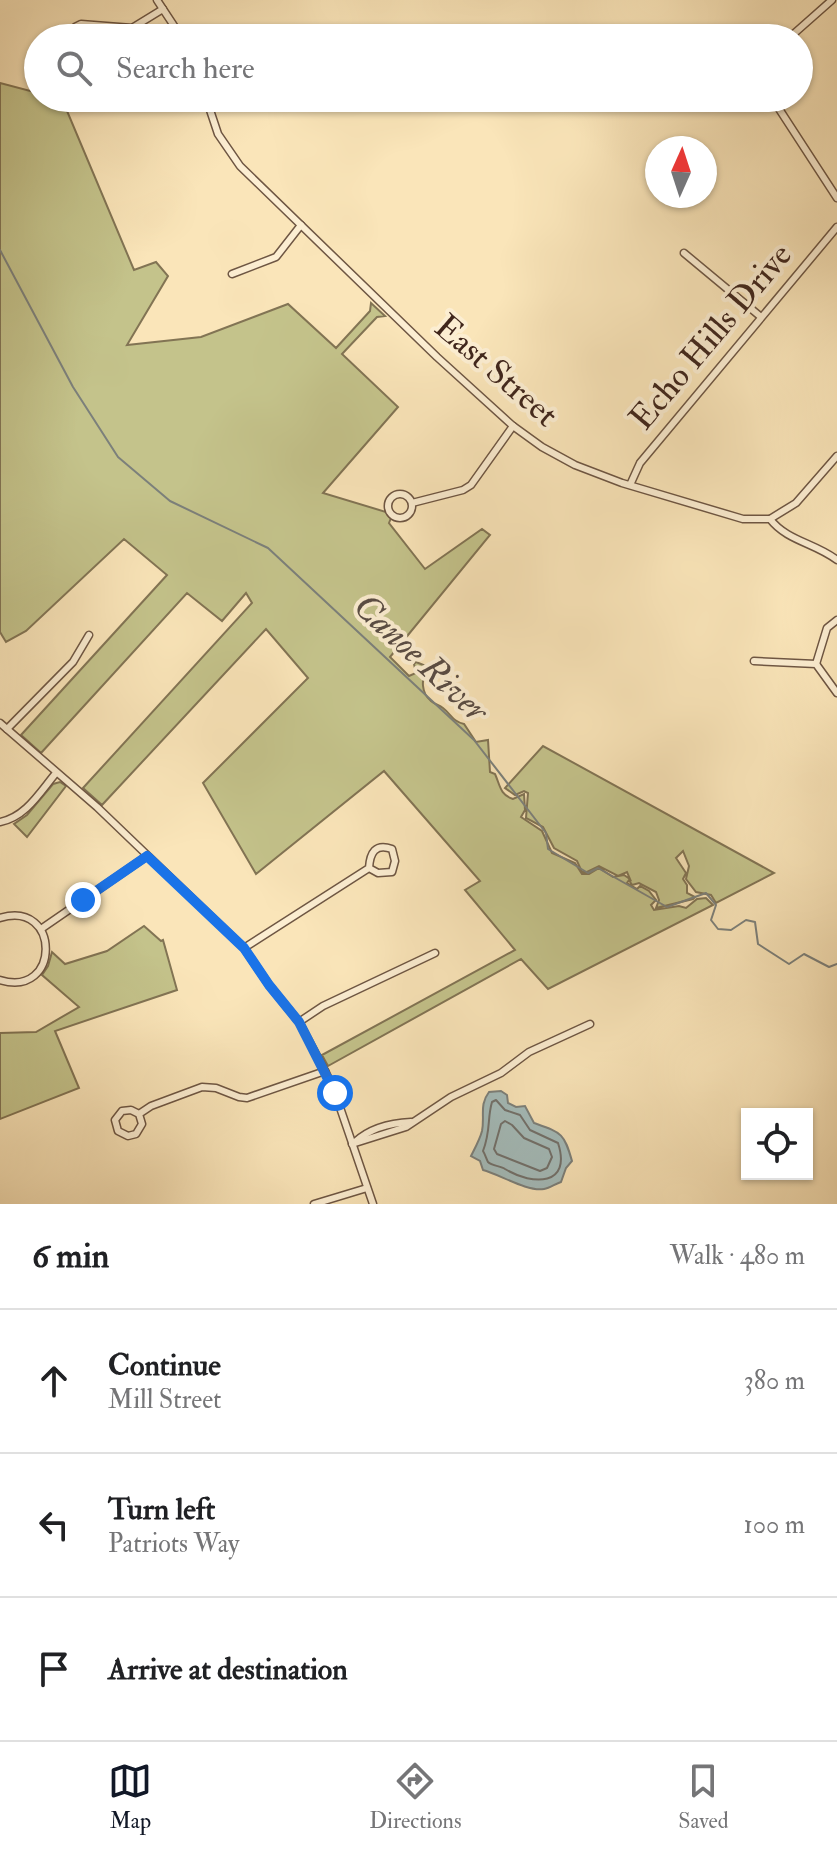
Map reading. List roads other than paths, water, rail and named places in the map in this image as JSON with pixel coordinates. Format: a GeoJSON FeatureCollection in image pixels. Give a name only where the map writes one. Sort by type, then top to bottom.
{"type":"FeatureCollection","features":[{"type":"Feature","properties":{"kind":"street"},"geometry":{"type":"LineString","coordinates":[[157,0],[173,24]]}},
{"type":"Feature","properties":{"kind":"street"},"geometry":{"type":"LineString","coordinates":[[805,24],[832,0]]}},
{"type":"Feature","properties":{"kind":"street"},"geometry":{"type":"LineString","coordinates":[[139,24],[163,9]]}},
{"type":"Feature","properties":{"kind":"street","name":"East Street"},"geometry":{"type":"LineString","coordinates":[[211,112],[218,134],[240,166],[437,357],[513,426],[575,465],[630,485],[743,519],[770,519]]}},
{"type":"Feature","properties":{"kind":"street"},"geometry":{"type":"LineString","coordinates":[[781,112],[837,198]]}},
{"type":"Feature","properties":{"kind":"street"},"geometry":{"type":"LineString","coordinates":[[232,274],[276,257],[301,225]]}},
{"type":"Feature","properties":{"kind":"street","name":"Echo Hills Drive"},"geometry":{"type":"LineString","coordinates":[[630,485],[640,463],[837,227]]}},
{"type":"Feature","properties":{"kind":"street"},"geometry":{"type":"LineString","coordinates":[[684,253],[761,317]]}},
{"type":"Feature","properties":{"kind":"street"},"geometry":{"type":"LineString","coordinates":[[412,503],[463,490],[471,485],[513,426]]}},
{"type":"Feature","properties":{"kind":"street"},"geometry":{"type":"LineString","coordinates":[[837,456],[796,503],[770,519],[783,534],[824,551],[837,560]]}},
{"type":"Feature","properties":{"kind":"street"},"geometry":{"type":"LineString","coordinates":[[816,664],[827,628],[837,620]]}},
{"type":"Feature","properties":{"kind":"street"},"geometry":{"type":"LineString","coordinates":[[7,729],[73,662],[89,635]]}},
{"type":"Feature","properties":{"kind":"street"},"geometry":{"type":"LineString","coordinates":[[754,661],[816,664]]}},
{"type":"Feature","properties":{"kind":"street"},"geometry":{"type":"LineString","coordinates":[[816,664],[837,693]]}},
{"type":"Feature","properties":{"kind":"street"},"geometry":{"type":"LineString","coordinates":[[0,723],[97,807],[244,948],[299,1022],[325,1071],[337,1097],[373,1204]]}},
{"type":"Feature","properties":{"kind":"street"},"geometry":{"type":"LineString","coordinates":[[0,822],[23,812],[56,773]]}},
{"type":"Feature","properties":{"kind":"street"},"geometry":{"type":"LineString","coordinates":[[379,847],[392,849],[395,861],[392,872],[378,873],[369,868],[373,850],[379,847]]}},
{"type":"Feature","properties":{"kind":"street"},"geometry":{"type":"LineString","coordinates":[[41,929],[147,856]]}},
{"type":"Feature","properties":{"kind":"street"},"geometry":{"type":"LineString","coordinates":[[244,948],[369,868]]}},
{"type":"Feature","properties":{"kind":"street"},"geometry":{"type":"LineString","coordinates":[[0,918],[12,915],[23,917],[41,929],[47,950],[40,969],[22,981],[0,980]]}},
{"type":"Feature","properties":{"kind":"street"},"geometry":{"type":"LineString","coordinates":[[299,1022],[323,1006],[435,953]]}},
{"type":"Feature","properties":{"kind":"street"},"geometry":{"type":"LineString","coordinates":[[352,1144],[382,1137],[414,1122],[451,1097],[501,1073],[529,1052],[590,1024]]}},
{"type":"Feature","properties":{"kind":"street"},"geometry":{"type":"LineString","coordinates":[[139,1114],[151,1106],[202,1087],[247,1098],[325,1071]]}},
{"type":"Feature","properties":{"kind":"street"},"geometry":{"type":"LineString","coordinates":[[128,1109],[139,1114],[142,1124],[136,1134],[128,1136],[118,1131],[115,1123],[120,1112],[128,1109]]}},
{"type":"Feature","properties":{"kind":"street"},"geometry":{"type":"LineString","coordinates":[[314,1204],[367,1188]]}},
{"type":"Feature","properties":{"kind":"water"},"geometry":{"type":"Polygon","coordinates":[[[501,1091],[507,1095],[508,1103],[516,1107],[525,1106],[534,1123],[556,1132],[564,1139],[572,1161],[561,1182],[544,1189],[530,1188],[483,1170],[480,1161],[471,1156],[482,1131],[486,1097],[489,1092],[501,1091]]]}},
{"type":"Feature","properties":{"kind":"waterway","name":"Canoe River"},"geometry":{"type":"LineString","coordinates":[[0,250],[73,387],[118,457],[170,501],[268,548],[474,740],[546,833],[548,849],[588,873],[598,868],[667,907],[706,893],[716,905],[711,920],[718,929],[731,930],[746,920],[755,922],[758,944],[789,964],[804,954],[829,967],[837,964]]}}]}
